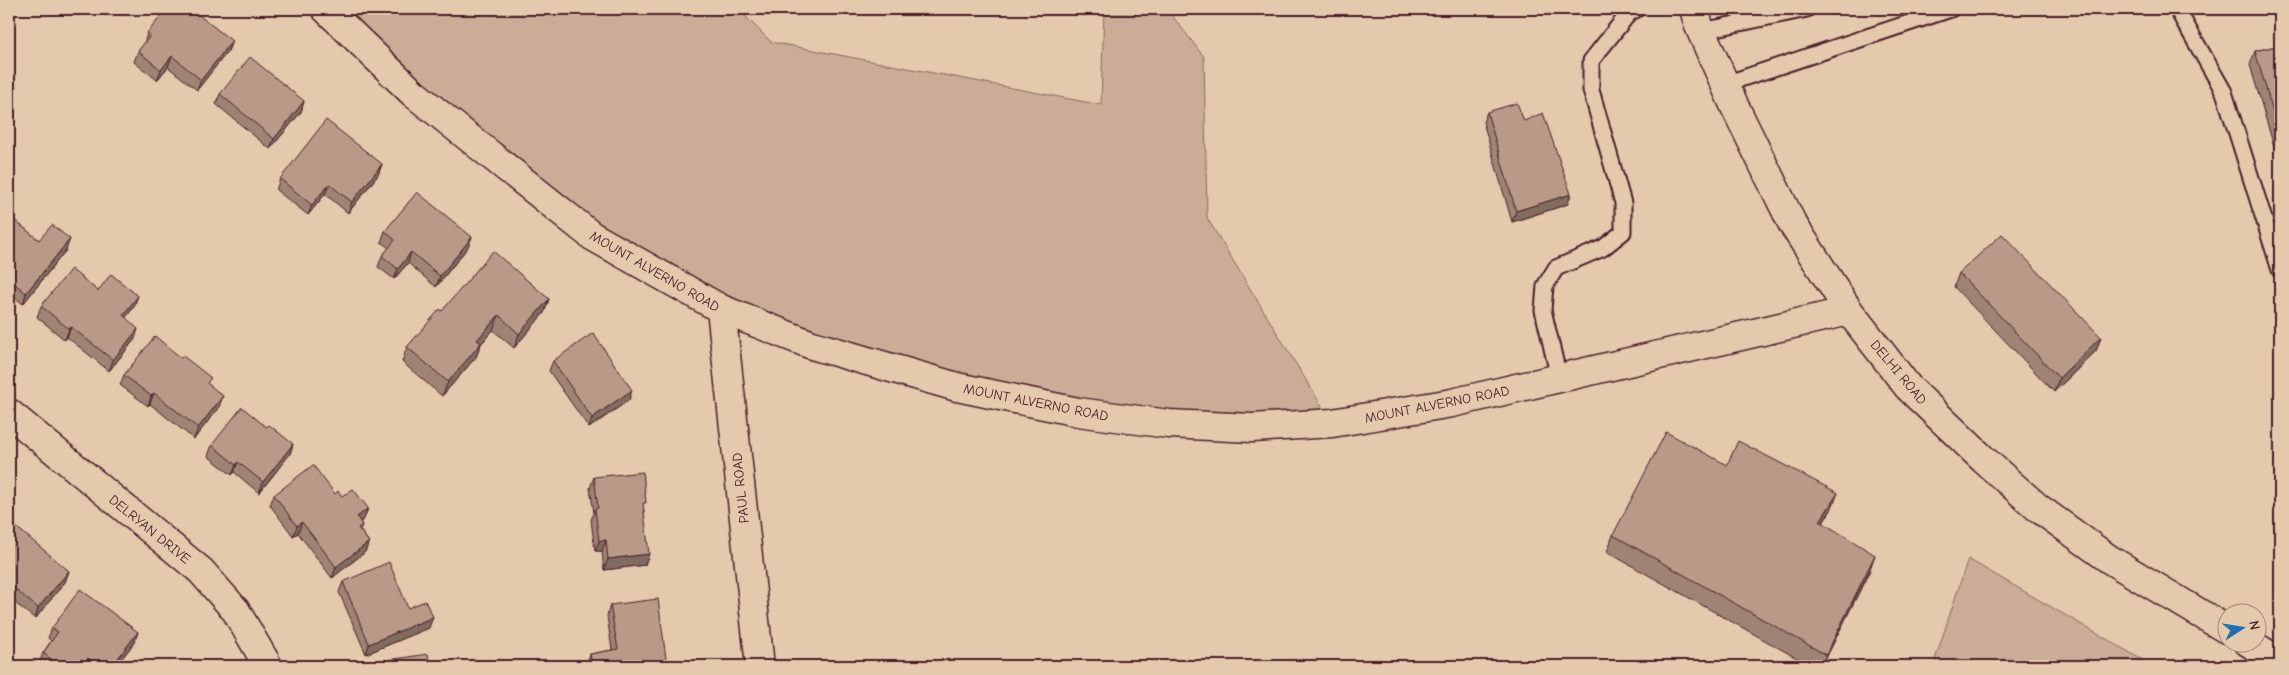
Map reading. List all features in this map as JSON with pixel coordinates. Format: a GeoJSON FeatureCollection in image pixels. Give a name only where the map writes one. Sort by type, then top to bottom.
{"type":"FeatureCollection","features":[{"type":"Feature","properties":{"kind":"street","name":"MOUNT ALVERNO ROAD"},"geometry":{"type":"LineString","coordinates":[[326,9],[413,92],[592,236],[721,309],[812,345],[957,387],[1078,412],[1169,424],[1252,428],[1332,423],[1452,404],[1849,311]]}},
{"type":"Feature","properties":{"kind":"street","name":"DELHI ROAD"},"geometry":{"type":"LineString","coordinates":[[1698,20],[1725,84],[1792,223],[1849,311],[1908,387],[1984,460],[2037,506],[2109,559],[2216,624]]}},
{"type":"Feature","properties":{"kind":"street","name":"PAUL ROAD"},"geometry":{"type":"LineString","coordinates":[[721,309],[760,666]]}},
{"type":"Feature","properties":{"kind":"street","name":"DELRYAN DRIVE"},"geometry":{"type":"LineString","coordinates":[[9,413],[201,571],[236,611],[268,666]]}},
{"type":"Feature","properties":{"kind":"street"},"geometry":{"type":"LineString","coordinates":[[2264,652],[2280,662]]}},
{"type":"Feature","properties":{"kind":"lane"},"geometry":{"type":"LineString","coordinates":[[1559,378],[1543,310],[1545,286],[1556,268],[1603,248],[1623,232],[1624,203],[1591,90],[1591,62],[1630,13],[1637,9]]}},
{"type":"Feature","properties":{"kind":"lane"},"geometry":{"type":"LineString","coordinates":[[1698,20],[1808,9]]}},
{"type":"Feature","properties":{"kind":"lane"},"geometry":{"type":"LineString","coordinates":[[1725,84],[1951,9]]}},
{"type":"Feature","properties":{"kind":"lane"},"geometry":{"type":"LineString","coordinates":[[2177,9],[2224,92],[2280,270]]}},
{"type":"Feature","properties":{"kind":"shaded area"},"geometry":{"type":"Polygon","coordinates":[[[326,9],[738,9],[771,42],[1101,105],[1104,9],[1167,9],[1204,57],[1207,218],[1332,423],[1169,424],[812,345],[592,236],[326,9]]]}},
{"type":"Feature","properties":{"kind":"shaded area"},"geometry":{"type":"Polygon","coordinates":[[[1968,559],[2153,666],[1933,666],[1968,559]]]}},
{"type":"Feature","properties":{"kind":"building"},"geometry":{"type":"Polygon","coordinates":[[[167,9],[191,9],[232,41],[201,80],[172,56],[161,70],[138,51],[150,36],[147,33],[167,9]]]}},
{"type":"Feature","properties":{"kind":"building"},"geometry":{"type":"Polygon","coordinates":[[[2280,45],[2280,136],[2255,51],[2280,45]]]}},
{"type":"Feature","properties":{"kind":"building"},"geometry":{"type":"Polygon","coordinates":[[[250,57],[304,101],[274,139],[220,94],[250,57]]]}},
{"type":"Feature","properties":{"kind":"building"},"geometry":{"type":"Polygon","coordinates":[[[1517,103],[1524,121],[1543,113],[1571,194],[1516,211],[1487,112],[1517,103]]]}},
{"type":"Feature","properties":{"kind":"building"},"geometry":{"type":"Polygon","coordinates":[[[326,120],[382,164],[352,202],[329,184],[312,205],[280,179],[326,120]]]}},
{"type":"Feature","properties":{"kind":"building"},"geometry":{"type":"Polygon","coordinates":[[[417,192],[472,237],[440,276],[411,252],[398,269],[382,256],[395,240],[385,231],[417,192]]]}},
{"type":"Feature","properties":{"kind":"building"},"geometry":{"type":"Polygon","coordinates":[[[9,216],[39,240],[52,225],[70,239],[26,293],[9,279],[9,216]]]}},
{"type":"Feature","properties":{"kind":"building"},"geometry":{"type":"Polygon","coordinates":[[[2002,234],[2101,337],[2059,378],[1959,273],[2002,234]]]}},
{"type":"Feature","properties":{"kind":"building"},"geometry":{"type":"Polygon","coordinates":[[[493,251],[549,299],[519,334],[499,315],[477,340],[481,343],[448,382],[407,347],[440,309],[442,311],[493,251]]]}},
{"type":"Feature","properties":{"kind":"building"},"geometry":{"type":"Polygon","coordinates":[[[71,269],[98,291],[111,274],[138,296],[123,315],[138,329],[113,360],[71,327],[69,329],[41,306],[71,269]]]}},
{"type":"Feature","properties":{"kind":"building"},"geometry":{"type":"Polygon","coordinates":[[[593,333],[632,390],[592,418],[553,361],[593,333]]]}},
{"type":"Feature","properties":{"kind":"building"},"geometry":{"type":"Polygon","coordinates":[[[155,336],[181,358],[183,356],[211,378],[207,383],[223,396],[198,428],[154,393],[151,396],[124,375],[155,336]]]}},
{"type":"Feature","properties":{"kind":"building"},"geometry":{"type":"Polygon","coordinates":[[[242,407],[266,427],[269,425],[293,444],[263,482],[238,462],[236,465],[212,445],[242,407]]]}},
{"type":"Feature","properties":{"kind":"building"},"geometry":{"type":"Polygon","coordinates":[[[1666,432],[1727,465],[1738,441],[1838,493],[1820,521],[1875,555],[1826,655],[1613,535],[1666,432]]]}},
{"type":"Feature","properties":{"kind":"building"},"geometry":{"type":"Polygon","coordinates":[[[313,465],[335,494],[338,491],[342,496],[353,489],[368,508],[357,517],[362,525],[358,528],[369,542],[336,567],[302,522],[297,526],[274,495],[313,465]]]}},
{"type":"Feature","properties":{"kind":"building"},"geometry":{"type":"Polygon","coordinates":[[[643,472],[646,503],[643,503],[649,554],[608,559],[606,540],[599,541],[595,509],[598,508],[594,477],[643,472]]]}},
{"type":"Feature","properties":{"kind":"building"},"geometry":{"type":"Polygon","coordinates":[[[15,526],[69,571],[38,608],[9,584],[9,533],[15,526]]]}},
{"type":"Feature","properties":{"kind":"building"},"geometry":{"type":"Polygon","coordinates":[[[389,562],[408,608],[425,601],[433,617],[369,644],[343,582],[389,562]]]}},
{"type":"Feature","properties":{"kind":"building"},"geometry":{"type":"Polygon","coordinates":[[[80,589],[138,632],[112,666],[99,666],[88,658],[82,666],[61,666],[43,653],[58,632],[52,628],[80,589]]]}},
{"type":"Feature","properties":{"kind":"building"},"geometry":{"type":"Polygon","coordinates":[[[658,599],[667,666],[592,666],[590,654],[618,649],[610,605],[658,599]]]}},
{"type":"Feature","properties":{"kind":"building"},"geometry":{"type":"Polygon","coordinates":[[[428,654],[430,666],[389,666],[388,660],[428,654]]]}}]}
